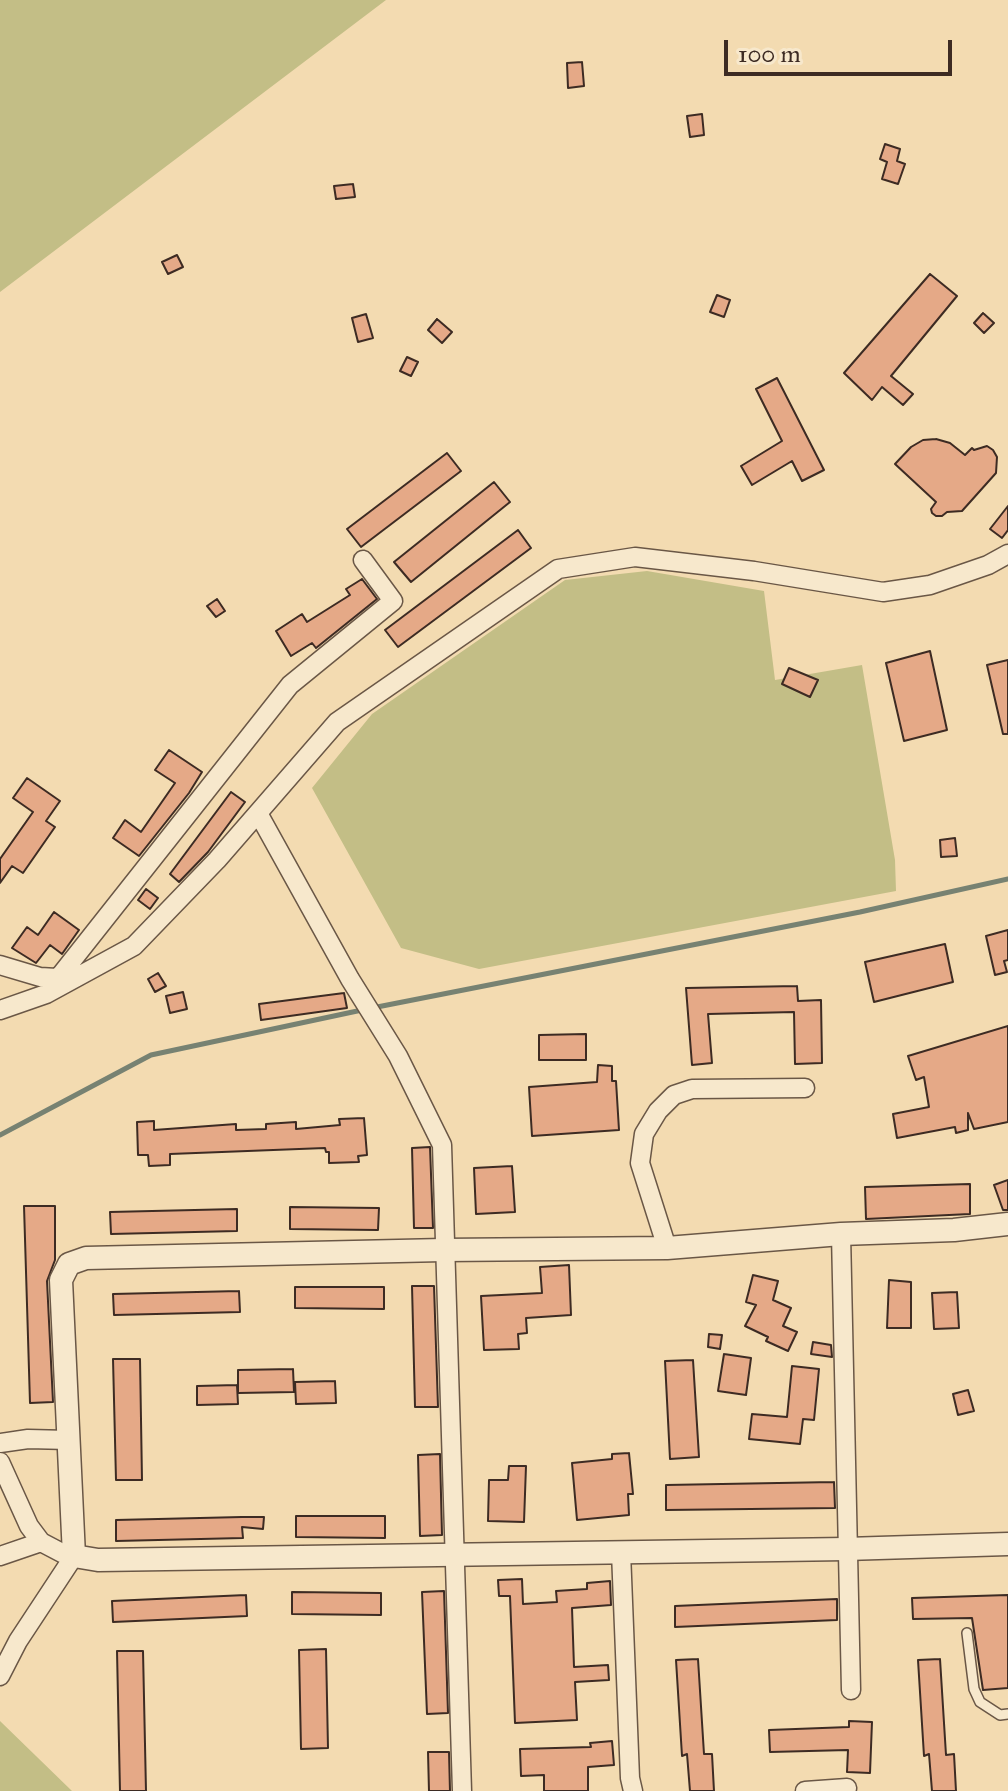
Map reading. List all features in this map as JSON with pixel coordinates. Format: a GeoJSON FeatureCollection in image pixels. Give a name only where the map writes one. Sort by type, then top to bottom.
{"type":"FeatureCollection","features":[{"type":"Feature","properties":{"kind":"street"},"geometry":{"type":"LineString","coordinates":[[0,1010],[46,994],[134,946],[217,860],[337,722],[558,569],[635,557],[754,571],[883,592],[930,585],[988,565],[1008,554]]}},
{"type":"Feature","properties":{"kind":"street"},"geometry":{"type":"LineString","coordinates":[[46,994],[290,685],[393,601],[363,560]]}},
{"type":"Feature","properties":{"kind":"street"},"geometry":{"type":"LineString","coordinates":[[258,813],[350,979],[398,1056],[442,1145],[462,1791]]}},
{"type":"Feature","properties":{"kind":"street"},"geometry":{"type":"LineString","coordinates":[[0,965],[40,977],[57,978]]}},
{"type":"Feature","properties":{"kind":"street"},"geometry":{"type":"LineString","coordinates":[[667,1248],[640,1163],[644,1134],[658,1111],[674,1095],[692,1089],[805,1088]]}},
{"type":"Feature","properties":{"kind":"street"},"geometry":{"type":"LineString","coordinates":[[0,1676],[18,1641],[74,1556],[61,1280],[69,1264],[86,1258],[667,1248],[1008,1224]]}},
{"type":"Feature","properties":{"kind":"street"},"geometry":{"type":"LineString","coordinates":[[841,1234],[851,1690]]}},
{"type":"Feature","properties":{"kind":"street"},"geometry":{"type":"LineString","coordinates":[[0,1443],[28,1439],[69,1440]]}},
{"type":"Feature","properties":{"kind":"street"},"geometry":{"type":"LineString","coordinates":[[0,1462],[29,1526],[41,1542],[62,1553],[98,1560],[1008,1544]]}},
{"type":"Feature","properties":{"kind":"street"},"geometry":{"type":"LineString","coordinates":[[0,1556],[41,1542]]}},
{"type":"Feature","properties":{"kind":"street"},"geometry":{"type":"LineString","coordinates":[[621,1552],[633,1791]]}},
{"type":"Feature","properties":{"kind":"street"},"geometry":{"type":"LineString","coordinates":[[805,1791],[847,1788]]}},
{"type":"Feature","properties":{"kind":"lane"},"geometry":{"type":"LineString","coordinates":[[967,1633],[974,1689],[980,1702],[1000,1715],[1008,1714]]}},
{"type":"Feature","properties":{"kind":"shaded area"},"geometry":{"type":"Polygon","coordinates":[[[0,0],[386,0],[0,292],[0,0]]]}},
{"type":"Feature","properties":{"kind":"shaded area"},"geometry":{"type":"Polygon","coordinates":[[[647,571],[764,591],[775,680],[862,665],[895,860],[896,891],[479,969],[401,948],[312,788],[372,714],[565,580],[647,571]]]}},
{"type":"Feature","properties":{"kind":"shaded area"},"geometry":{"type":"Polygon","coordinates":[[[0,1721],[72,1791],[0,1791],[0,1721]]]}},
{"type":"Feature","properties":{"kind":"building"},"geometry":{"type":"Polygon","coordinates":[[[582,62],[584,86],[568,88],[567,63],[582,62]]]}},
{"type":"Feature","properties":{"kind":"building"},"geometry":{"type":"Polygon","coordinates":[[[702,114],[704,135],[690,137],[687,116],[702,114]]]}},
{"type":"Feature","properties":{"kind":"building"},"geometry":{"type":"Polygon","coordinates":[[[885,144],[900,149],[897,161],[905,164],[898,184],[882,179],[887,162],[880,159],[885,144]]]}},
{"type":"Feature","properties":{"kind":"building"},"geometry":{"type":"Polygon","coordinates":[[[353,184],[355,197],[336,199],[334,186],[353,184]]]}},
{"type":"Feature","properties":{"kind":"building"},"geometry":{"type":"Polygon","coordinates":[[[177,255],[183,267],[168,274],[162,262],[177,255]]]}},
{"type":"Feature","properties":{"kind":"building"},"geometry":{"type":"Polygon","coordinates":[[[930,274],[957,296],[891,376],[913,394],[903,405],[882,387],[872,400],[844,373],[930,274]]]}},
{"type":"Feature","properties":{"kind":"building"},"geometry":{"type":"Polygon","coordinates":[[[717,295],[730,300],[724,317],[710,312],[717,295]]]}},
{"type":"Feature","properties":{"kind":"building"},"geometry":{"type":"Polygon","coordinates":[[[983,313],[994,323],[984,333],[974,323],[983,313]]]}},
{"type":"Feature","properties":{"kind":"building"},"geometry":{"type":"Polygon","coordinates":[[[366,314],[373,338],[358,342],[352,318],[366,314]]]}},
{"type":"Feature","properties":{"kind":"building"},"geometry":{"type":"Polygon","coordinates":[[[437,319],[452,332],[442,343],[428,330],[437,319]]]}},
{"type":"Feature","properties":{"kind":"building"},"geometry":{"type":"Polygon","coordinates":[[[407,357],[418,362],[411,376],[400,371],[407,357]]]}},
{"type":"Feature","properties":{"kind":"building"},"geometry":{"type":"Polygon","coordinates":[[[777,378],[824,470],[802,481],[792,461],[752,485],[741,466],[782,441],[756,389],[777,378]]]}},
{"type":"Feature","properties":{"kind":"building"},"geometry":{"type":"Polygon","coordinates":[[[936,439],[950,443],[965,455],[972,448],[987,446],[997,457],[996,473],[962,511],[947,512],[942,516],[932,513],[936,502],[895,464],[911,447],[923,440],[936,439]]]}},
{"type":"Feature","properties":{"kind":"building"},"geometry":{"type":"Polygon","coordinates":[[[447,453],[461,471],[361,547],[347,529],[447,453]]]}},
{"type":"Feature","properties":{"kind":"building"},"geometry":{"type":"Polygon","coordinates":[[[494,482],[510,502],[411,582],[394,562],[494,482]]]}},
{"type":"Feature","properties":{"kind":"building"},"geometry":{"type":"Polygon","coordinates":[[[1008,506],[1008,530],[1002,538],[990,529],[1008,506]]]}},
{"type":"Feature","properties":{"kind":"building"},"geometry":{"type":"Polygon","coordinates":[[[518,530],[531,548],[398,647],[385,630],[518,530]]]}},
{"type":"Feature","properties":{"kind":"building"},"geometry":{"type":"Polygon","coordinates":[[[362,579],[377,599],[316,648],[312,643],[291,656],[276,631],[302,614],[307,622],[350,595],[346,589],[362,579]]]}},
{"type":"Feature","properties":{"kind":"building"},"geometry":{"type":"Polygon","coordinates":[[[217,599],[225,611],[216,617],[207,606],[217,599]]]}},
{"type":"Feature","properties":{"kind":"building"},"geometry":{"type":"Polygon","coordinates":[[[930,651],[947,730],[904,741],[886,663],[930,651]]]}},
{"type":"Feature","properties":{"kind":"building"},"geometry":{"type":"Polygon","coordinates":[[[1008,660],[1008,734],[1003,734],[987,665],[1008,660]]]}},
{"type":"Feature","properties":{"kind":"building"},"geometry":{"type":"Polygon","coordinates":[[[789,668],[818,680],[810,697],[782,684],[789,668]]]}},
{"type":"Feature","properties":{"kind":"building"},"geometry":{"type":"Polygon","coordinates":[[[169,750],[202,772],[139,856],[113,838],[125,820],[141,832],[175,783],[155,770],[169,750]]]}},
{"type":"Feature","properties":{"kind":"building"},"geometry":{"type":"Polygon","coordinates":[[[27,778],[60,801],[46,821],[55,827],[23,873],[12,866],[0,883],[0,859],[33,812],[13,798],[27,778]]]}},
{"type":"Feature","properties":{"kind":"building"},"geometry":{"type":"Polygon","coordinates":[[[231,792],[245,802],[208,852],[179,882],[170,874],[231,792]]]}},
{"type":"Feature","properties":{"kind":"building"},"geometry":{"type":"Polygon","coordinates":[[[955,838],[957,856],[941,857],[940,840],[955,838]]]}},
{"type":"Feature","properties":{"kind":"building"},"geometry":{"type":"Polygon","coordinates":[[[146,889],[158,898],[150,909],[138,900],[146,889]]]}},
{"type":"Feature","properties":{"kind":"building"},"geometry":{"type":"Polygon","coordinates":[[[54,912],[79,930],[62,954],[50,945],[36,963],[12,948],[27,927],[38,935],[54,912]]]}},
{"type":"Feature","properties":{"kind":"building"},"geometry":{"type":"Polygon","coordinates":[[[1008,930],[1008,960],[1004,961],[1007,972],[995,975],[986,936],[1008,930]]]}},
{"type":"Feature","properties":{"kind":"building"},"geometry":{"type":"Polygon","coordinates":[[[945,944],[953,982],[874,1002],[865,962],[945,944]]]}},
{"type":"Feature","properties":{"kind":"building"},"geometry":{"type":"Polygon","coordinates":[[[158,973],[166,986],[155,992],[148,979],[158,973]]]}},
{"type":"Feature","properties":{"kind":"building"},"geometry":{"type":"Polygon","coordinates":[[[797,986],[798,1001],[821,1000],[822,1063],[795,1064],[794,1012],[708,1014],[712,1063],[692,1065],[686,988],[797,986]]]}},
{"type":"Feature","properties":{"kind":"building"},"geometry":{"type":"Polygon","coordinates":[[[183,992],[187,1009],[170,1013],[166,996],[183,992]]]}},
{"type":"Feature","properties":{"kind":"building"},"geometry":{"type":"Polygon","coordinates":[[[344,993],[347,1008],[261,1020],[259,1004],[344,993]]]}},
{"type":"Feature","properties":{"kind":"building"},"geometry":{"type":"Polygon","coordinates":[[[1008,1026],[1008,1122],[974,1129],[968,1113],[968,1130],[956,1133],[955,1127],[897,1138],[893,1114],[929,1107],[924,1077],[916,1080],[908,1056],[1008,1026]]]}},
{"type":"Feature","properties":{"kind":"building"},"geometry":{"type":"Polygon","coordinates":[[[586,1034],[586,1060],[539,1060],[539,1035],[586,1034]]]}},
{"type":"Feature","properties":{"kind":"building"},"geometry":{"type":"Polygon","coordinates":[[[598,1065],[612,1066],[619,1130],[532,1136],[529,1087],[597,1082],[598,1065]]]}},
{"type":"Feature","properties":{"kind":"building"},"geometry":{"type":"Polygon","coordinates":[[[364,1118],[367,1155],[358,1156],[359,1162],[329,1163],[329,1152],[325,1148],[170,1154],[170,1165],[149,1166],[148,1155],[138,1155],[137,1122],[154,1121],[154,1130],[236,1124],[236,1130],[266,1129],[266,1124],[296,1122],[296,1129],[340,1125],[339,1119],[364,1118]]]}},
{"type":"Feature","properties":{"kind":"building"},"geometry":{"type":"Polygon","coordinates":[[[430,1147],[433,1228],[414,1228],[412,1148],[430,1147]]]}},
{"type":"Feature","properties":{"kind":"building"},"geometry":{"type":"Polygon","coordinates":[[[512,1166],[515,1212],[476,1214],[474,1168],[512,1166]]]}},
{"type":"Feature","properties":{"kind":"building"},"geometry":{"type":"Polygon","coordinates":[[[1008,1180],[1008,1210],[1003,1210],[994,1185],[1008,1180]]]}},
{"type":"Feature","properties":{"kind":"building"},"geometry":{"type":"Polygon","coordinates":[[[970,1184],[970,1214],[866,1219],[865,1187],[970,1184]]]}},
{"type":"Feature","properties":{"kind":"building"},"geometry":{"type":"Polygon","coordinates":[[[24,1206],[55,1206],[55,1260],[47,1281],[53,1402],[30,1403],[24,1206]]]}},
{"type":"Feature","properties":{"kind":"building"},"geometry":{"type":"Polygon","coordinates":[[[290,1207],[379,1208],[378,1230],[290,1229],[290,1207]]]}},
{"type":"Feature","properties":{"kind":"building"},"geometry":{"type":"Polygon","coordinates":[[[237,1209],[237,1231],[111,1234],[110,1212],[237,1209]]]}},
{"type":"Feature","properties":{"kind":"building"},"geometry":{"type":"Polygon","coordinates":[[[569,1265],[571,1315],[526,1318],[527,1333],[518,1334],[519,1349],[484,1350],[481,1296],[542,1293],[540,1267],[569,1265]]]}},
{"type":"Feature","properties":{"kind":"building"},"geometry":{"type":"Polygon","coordinates":[[[753,1275],[778,1281],[773,1300],[791,1308],[783,1326],[797,1332],[788,1351],[766,1341],[768,1337],[745,1326],[756,1305],[746,1302],[753,1275]]]}},
{"type":"Feature","properties":{"kind":"building"},"geometry":{"type":"Polygon","coordinates":[[[889,1280],[911,1282],[911,1328],[887,1328],[889,1280]]]}},
{"type":"Feature","properties":{"kind":"building"},"geometry":{"type":"Polygon","coordinates":[[[412,1286],[434,1286],[438,1407],[415,1407],[412,1286]]]}},
{"type":"Feature","properties":{"kind":"building"},"geometry":{"type":"Polygon","coordinates":[[[295,1287],[384,1287],[384,1309],[295,1308],[295,1287]]]}},
{"type":"Feature","properties":{"kind":"building"},"geometry":{"type":"Polygon","coordinates":[[[239,1291],[240,1312],[114,1315],[113,1294],[239,1291]]]}},
{"type":"Feature","properties":{"kind":"building"},"geometry":{"type":"Polygon","coordinates":[[[957,1292],[959,1328],[934,1329],[932,1293],[957,1292]]]}},
{"type":"Feature","properties":{"kind":"building"},"geometry":{"type":"Polygon","coordinates":[[[709,1334],[722,1335],[720,1349],[708,1347],[709,1334]]]}},
{"type":"Feature","properties":{"kind":"building"},"geometry":{"type":"Polygon","coordinates":[[[813,1342],[831,1345],[832,1357],[811,1354],[813,1342]]]}},
{"type":"Feature","properties":{"kind":"building"},"geometry":{"type":"Polygon","coordinates":[[[724,1354],[751,1358],[746,1395],[718,1391],[724,1354]]]}},
{"type":"Feature","properties":{"kind":"building"},"geometry":{"type":"Polygon","coordinates":[[[113,1359],[140,1359],[142,1480],[116,1480],[113,1359]]]}},
{"type":"Feature","properties":{"kind":"building"},"geometry":{"type":"Polygon","coordinates":[[[693,1360],[699,1457],[670,1459],[665,1361],[693,1360]]]}},
{"type":"Feature","properties":{"kind":"building"},"geometry":{"type":"Polygon","coordinates":[[[792,1366],[819,1369],[814,1420],[803,1419],[800,1444],[749,1439],[752,1414],[787,1417],[792,1366]]]}},
{"type":"Feature","properties":{"kind":"building"},"geometry":{"type":"Polygon","coordinates":[[[293,1369],[294,1392],[238,1393],[238,1370],[293,1369]]]}},
{"type":"Feature","properties":{"kind":"building"},"geometry":{"type":"Polygon","coordinates":[[[335,1381],[336,1403],[296,1404],[295,1382],[335,1381]]]}},
{"type":"Feature","properties":{"kind":"building"},"geometry":{"type":"Polygon","coordinates":[[[237,1385],[238,1404],[197,1405],[197,1386],[237,1385]]]}},
{"type":"Feature","properties":{"kind":"building"},"geometry":{"type":"Polygon","coordinates":[[[968,1390],[974,1411],[958,1415],[953,1394],[968,1390]]]}},
{"type":"Feature","properties":{"kind":"building"},"geometry":{"type":"Polygon","coordinates":[[[629,1453],[633,1494],[628,1494],[629,1515],[577,1520],[572,1463],[612,1459],[612,1454],[629,1453]]]}},
{"type":"Feature","properties":{"kind":"building"},"geometry":{"type":"Polygon","coordinates":[[[440,1454],[442,1535],[420,1536],[418,1455],[440,1454]]]}},
{"type":"Feature","properties":{"kind":"building"},"geometry":{"type":"Polygon","coordinates":[[[509,1466],[526,1466],[524,1522],[488,1521],[489,1480],[508,1480],[509,1466]]]}},
{"type":"Feature","properties":{"kind":"building"},"geometry":{"type":"Polygon","coordinates":[[[834,1482],[835,1508],[666,1510],[666,1485],[834,1482]]]}},
{"type":"Feature","properties":{"kind":"building"},"geometry":{"type":"Polygon","coordinates":[[[296,1516],[385,1516],[385,1538],[296,1537],[296,1516]]]}},
{"type":"Feature","properties":{"kind":"building"},"geometry":{"type":"Polygon","coordinates":[[[264,1517],[263,1529],[242,1527],[243,1538],[116,1541],[116,1520],[264,1517]]]}},
{"type":"Feature","properties":{"kind":"building"},"geometry":{"type":"Polygon","coordinates":[[[522,1579],[523,1604],[557,1602],[556,1591],[587,1589],[587,1583],[610,1581],[611,1605],[572,1608],[574,1667],[608,1665],[609,1680],[575,1682],[577,1720],[515,1723],[510,1596],[499,1596],[498,1580],[522,1579]]]}},
{"type":"Feature","properties":{"kind":"building"},"geometry":{"type":"Polygon","coordinates":[[[444,1591],[448,1713],[427,1714],[422,1592],[444,1591]]]}},
{"type":"Feature","properties":{"kind":"building"},"geometry":{"type":"Polygon","coordinates":[[[292,1592],[381,1593],[381,1615],[292,1614],[292,1592]]]}},
{"type":"Feature","properties":{"kind":"building"},"geometry":{"type":"Polygon","coordinates":[[[246,1595],[247,1616],[113,1622],[112,1601],[246,1595]]]}},
{"type":"Feature","properties":{"kind":"building"},"geometry":{"type":"Polygon","coordinates":[[[1008,1595],[1008,1688],[983,1690],[972,1618],[913,1619],[912,1598],[1008,1595]]]}},
{"type":"Feature","properties":{"kind":"building"},"geometry":{"type":"Polygon","coordinates":[[[837,1599],[837,1620],[675,1627],[675,1606],[837,1599]]]}},
{"type":"Feature","properties":{"kind":"building"},"geometry":{"type":"Polygon","coordinates":[[[326,1649],[328,1748],[301,1749],[299,1650],[326,1649]]]}},
{"type":"Feature","properties":{"kind":"building"},"geometry":{"type":"Polygon","coordinates":[[[117,1651],[143,1651],[146,1791],[120,1791],[117,1651]]]}},
{"type":"Feature","properties":{"kind":"building"},"geometry":{"type":"Polygon","coordinates":[[[698,1659],[704,1754],[712,1754],[714,1791],[690,1791],[687,1754],[682,1756],[676,1660],[698,1659]]]}},
{"type":"Feature","properties":{"kind":"building"},"geometry":{"type":"Polygon","coordinates":[[[940,1659],[946,1755],[954,1754],[956,1791],[932,1791],[929,1754],[924,1756],[918,1660],[940,1659]]]}},
{"type":"Feature","properties":{"kind":"building"},"geometry":{"type":"Polygon","coordinates":[[[849,1721],[872,1722],[870,1773],[847,1772],[848,1750],[770,1752],[769,1730],[849,1727],[849,1721]]]}},
{"type":"Feature","properties":{"kind":"building"},"geometry":{"type":"Polygon","coordinates":[[[612,1741],[614,1765],[588,1767],[588,1791],[544,1791],[544,1775],[521,1776],[520,1749],[591,1747],[590,1743],[612,1741]]]}},
{"type":"Feature","properties":{"kind":"building"},"geometry":{"type":"Polygon","coordinates":[[[428,1752],[449,1752],[450,1791],[429,1791],[428,1752]]]}},
{"type":"Feature","properties":{"kind":"waterway"},"geometry":{"type":"LineString","coordinates":[[372,1008],[860,912],[1008,879]]}},
{"type":"Feature","properties":{"kind":"waterway"},"geometry":{"type":"LineString","coordinates":[[0,1135],[151,1055],[362,1010]]}}]}
